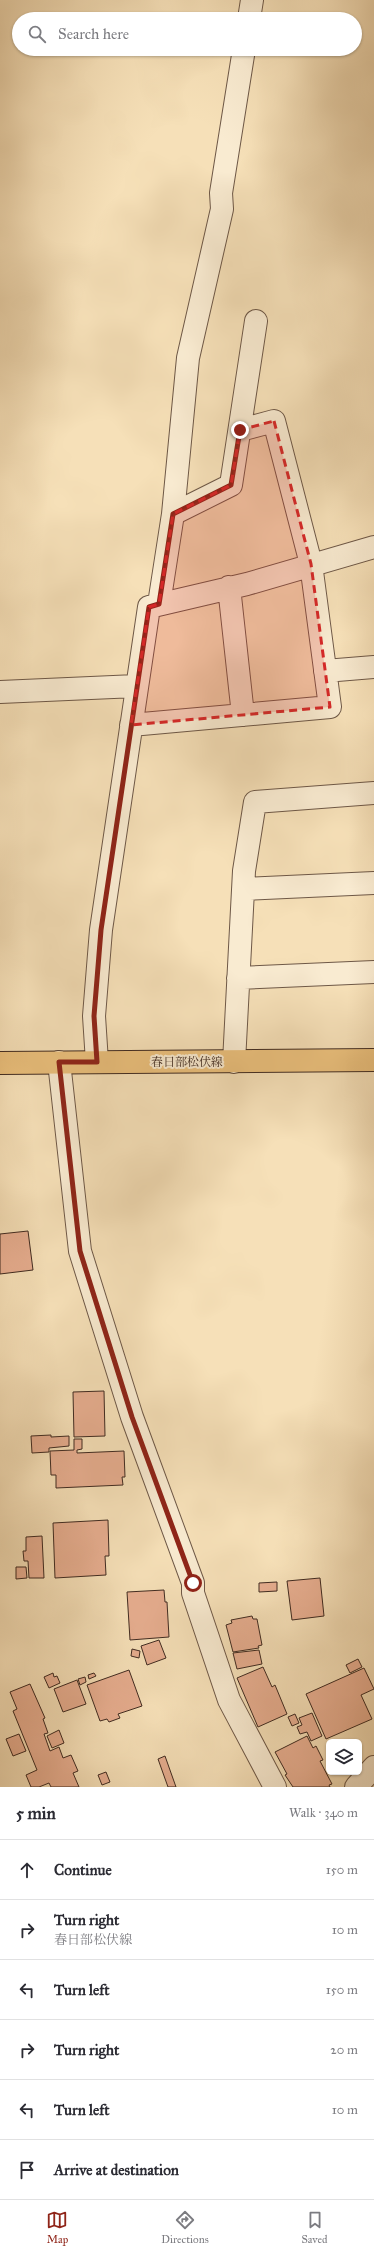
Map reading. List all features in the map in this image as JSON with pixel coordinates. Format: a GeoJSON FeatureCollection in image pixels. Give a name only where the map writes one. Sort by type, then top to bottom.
{"type":"FeatureCollection","features":[{"type":"Feature","properties":{"kind":"main road","name":"春日部松伏線"},"geometry":{"type":"LineString","coordinates":[[0,1063],[374,1060]]}},
{"type":"Feature","properties":{"kind":"street"},"geometry":{"type":"LineString","coordinates":[[250,12],[252,0]]}},
{"type":"Feature","properties":{"kind":"street"},"geometry":{"type":"LineString","coordinates":[[159,604],[173,514],[188,358],[222,209],[221,193],[243,56]]}},
{"type":"Feature","properties":{"kind":"street"},"geometry":{"type":"LineString","coordinates":[[173,514],[231,485],[256,321]]}},
{"type":"Feature","properties":{"kind":"street"},"geometry":{"type":"LineString","coordinates":[[131,725],[330,707],[312,564],[274,421],[240,430]]}},
{"type":"Feature","properties":{"kind":"street"},"geometry":{"type":"LineString","coordinates":[[97,1062],[94,1016],[101,930],[136,686],[149,607],[229,588],[374,547]]}},
{"type":"Feature","properties":{"kind":"street"},"geometry":{"type":"LineString","coordinates":[[229,588],[243,714]]}},
{"type":"Feature","properties":{"kind":"street"},"geometry":{"type":"LineString","coordinates":[[325,671],[374,667]]}},
{"type":"Feature","properties":{"kind":"street"},"geometry":{"type":"LineString","coordinates":[[0,692],[136,686]]}},
{"type":"Feature","properties":{"kind":"street"},"geometry":{"type":"LineString","coordinates":[[234,1062],[244,871],[255,802],[374,793]]}},
{"type":"Feature","properties":{"kind":"street"},"geometry":{"type":"LineString","coordinates":[[243,889],[374,883]]}},
{"type":"Feature","properties":{"kind":"street"},"geometry":{"type":"LineString","coordinates":[[238,978],[374,972]]}},
{"type":"Feature","properties":{"kind":"street"},"geometry":{"type":"LineString","coordinates":[[59,1062],[80,1251],[132,1417],[193,1583],[192,1593],[229,1700],[276,1787]]}},
{"type":"Feature","properties":{"kind":"street"},"geometry":{"type":"LineString","coordinates":[[356,1787],[374,1767]]}},
{"type":"Feature","properties":{"kind":"highlighted area"},"geometry":{"type":"Polygon","coordinates":[[[274,421],[311,564],[330,707],[131,725],[149,607],[159,604],[173,514],[231,485],[240,430],[274,421]]]}},
{"type":"Feature","properties":{"kind":"building"},"geometry":{"type":"Polygon","coordinates":[[[28,1231],[33,1270],[0,1274],[0,1234],[28,1231]]]}},
{"type":"Feature","properties":{"kind":"building"},"geometry":{"type":"Polygon","coordinates":[[[104,1391],[105,1436],[74,1437],[73,1392],[104,1391]]]}},
{"type":"Feature","properties":{"kind":"building"},"geometry":{"type":"Polygon","coordinates":[[[51,1435],[51,1437],[69,1436],[69,1446],[49,1448],[49,1452],[32,1453],[31,1436],[51,1435]]]}},
{"type":"Feature","properties":{"kind":"building"},"geometry":{"type":"Polygon","coordinates":[[[74,1439],[82,1439],[82,1449],[77,1450],[77,1453],[124,1451],[125,1477],[122,1477],[123,1485],[56,1488],[56,1475],[51,1475],[50,1451],[74,1450],[74,1439]]]}},
{"type":"Feature","properties":{"kind":"building"},"geometry":{"type":"Polygon","coordinates":[[[108,1520],[109,1556],[105,1556],[106,1575],[55,1578],[53,1523],[108,1520]]]}},
{"type":"Feature","properties":{"kind":"building"},"geometry":{"type":"Polygon","coordinates":[[[42,1536],[44,1578],[29,1578],[28,1561],[24,1561],[23,1551],[26,1551],[26,1537],[42,1536]]]}},
{"type":"Feature","properties":{"kind":"building"},"geometry":{"type":"Polygon","coordinates":[[[16,1567],[26,1567],[27,1578],[16,1579],[16,1567]]]}},
{"type":"Feature","properties":{"kind":"building"},"geometry":{"type":"Polygon","coordinates":[[[320,1578],[324,1616],[292,1620],[287,1581],[320,1578]]]}},
{"type":"Feature","properties":{"kind":"building"},"geometry":{"type":"Polygon","coordinates":[[[277,1582],[277,1591],[259,1592],[259,1583],[277,1582]]]}},
{"type":"Feature","properties":{"kind":"building"},"geometry":{"type":"Polygon","coordinates":[[[164,1590],[165,1602],[167,1602],[169,1637],[130,1640],[127,1592],[164,1590]]]}},
{"type":"Feature","properties":{"kind":"building"},"geometry":{"type":"Polygon","coordinates":[[[252,1616],[253,1619],[257,1619],[262,1645],[258,1646],[259,1648],[233,1652],[226,1625],[232,1623],[231,1620],[252,1616]]]}},
{"type":"Feature","properties":{"kind":"building"},"geometry":{"type":"Polygon","coordinates":[[[159,1640],[166,1658],[147,1665],[141,1646],[159,1640]]]}},
{"type":"Feature","properties":{"kind":"building"},"geometry":{"type":"Polygon","coordinates":[[[132,1649],[140,1651],[139,1658],[131,1656],[132,1649]]]}},
{"type":"Feature","properties":{"kind":"building"},"geometry":{"type":"Polygon","coordinates":[[[259,1650],[262,1664],[237,1669],[233,1653],[259,1650]]]}},
{"type":"Feature","properties":{"kind":"building"},"geometry":{"type":"Polygon","coordinates":[[[358,1659],[362,1667],[350,1673],[346,1665],[358,1659]]]}},
{"type":"Feature","properties":{"kind":"building"},"geometry":{"type":"Polygon","coordinates":[[[263,1667],[272,1687],[275,1685],[287,1714],[258,1727],[237,1678],[263,1667]]]}},
{"type":"Feature","properties":{"kind":"building"},"geometry":{"type":"Polygon","coordinates":[[[364,1668],[374,1689],[361,1695],[372,1719],[326,1739],[306,1694],[364,1668]]]}},
{"type":"Feature","properties":{"kind":"building"},"geometry":{"type":"Polygon","coordinates":[[[129,1670],[142,1706],[118,1714],[120,1718],[109,1722],[107,1719],[100,1721],[87,1685],[129,1670]]]}},
{"type":"Feature","properties":{"kind":"building"},"geometry":{"type":"Polygon","coordinates":[[[53,1673],[54,1677],[57,1676],[60,1683],[49,1688],[44,1677],[53,1673]]]}},
{"type":"Feature","properties":{"kind":"building"},"geometry":{"type":"Polygon","coordinates":[[[94,1673],[96,1676],[89,1679],[88,1675],[94,1673]]]}},
{"type":"Feature","properties":{"kind":"building"},"geometry":{"type":"Polygon","coordinates":[[[85,1677],[86,1682],[80,1685],[78,1679],[85,1677]]]}},
{"type":"Feature","properties":{"kind":"building"},"geometry":{"type":"Polygon","coordinates":[[[77,1680],[86,1704],[63,1712],[54,1689],[77,1680]]]}},
{"type":"Feature","properties":{"kind":"building"},"geometry":{"type":"Polygon","coordinates":[[[30,1684],[45,1718],[43,1719],[48,1733],[44,1734],[50,1751],[59,1747],[63,1758],[71,1755],[78,1771],[73,1773],[79,1787],[51,1787],[49,1783],[39,1787],[31,1787],[26,1775],[37,1770],[13,1711],[17,1709],[10,1692],[30,1684]]]}},
{"type":"Feature","properties":{"kind":"building"},"geometry":{"type":"Polygon","coordinates":[[[312,1713],[322,1736],[311,1741],[307,1732],[300,1734],[297,1727],[302,1725],[299,1718],[312,1713]]]}},
{"type":"Feature","properties":{"kind":"building"},"geometry":{"type":"Polygon","coordinates":[[[295,1714],[299,1723],[292,1726],[288,1717],[295,1714]]]}},
{"type":"Feature","properties":{"kind":"building"},"geometry":{"type":"Polygon","coordinates":[[[59,1730],[64,1743],[52,1748],[47,1736],[59,1730]]]}},
{"type":"Feature","properties":{"kind":"building"},"geometry":{"type":"Polygon","coordinates":[[[19,1734],[26,1751],[13,1756],[6,1739],[19,1734]]]}},
{"type":"Feature","properties":{"kind":"building"},"geometry":{"type":"Polygon","coordinates":[[[307,1736],[313,1748],[316,1746],[323,1760],[320,1761],[332,1784],[329,1785],[330,1787],[293,1787],[285,1775],[287,1774],[275,1752],[307,1736]]]}},
{"type":"Feature","properties":{"kind":"building"},"geometry":{"type":"Polygon","coordinates":[[[165,1756],[176,1787],[168,1787],[158,1759],[165,1756]]]}},
{"type":"Feature","properties":{"kind":"building"},"geometry":{"type":"Polygon","coordinates":[[[106,1772],[110,1782],[102,1785],[98,1775],[106,1772]]]}},
{"type":"Feature","properties":{"kind":"route"},"geometry":{"type":"LineString","coordinates":[[193,1583],[132,1417],[80,1251],[59,1062],[97,1062],[94,1016],[101,930],[113,840],[149,607],[159,604],[173,514],[231,485],[240,430]]}}]}
